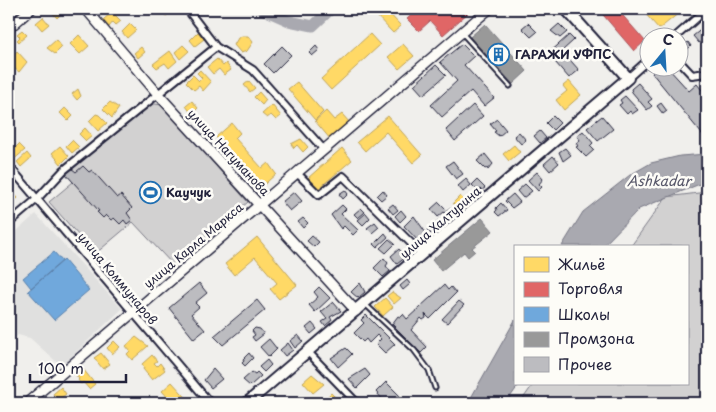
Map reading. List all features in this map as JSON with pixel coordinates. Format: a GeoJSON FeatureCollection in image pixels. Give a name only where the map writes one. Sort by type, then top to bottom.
{"type":"FeatureCollection","features":[{"type":"Feature","properties":{"kind":"main road"},"geometry":{"type":"LineString","coordinates":[[566,9],[628,78]]}},
{"type":"Feature","properties":{"kind":"main road","name":"улица Халтурина"},"geometry":{"type":"LineString","coordinates":[[247,403],[628,78]]}},
{"type":"Feature","properties":{"kind":"street"},"geometry":{"type":"LineString","coordinates":[[9,28],[31,9]]}},
{"type":"Feature","properties":{"kind":"street","name":"улица Нагуманова"},"geometry":{"type":"LineString","coordinates":[[86,9],[157,93],[356,311]]}},
{"type":"Feature","properties":{"kind":"street"},"geometry":{"type":"LineString","coordinates":[[187,9],[216,47],[253,70],[324,150]]}},
{"type":"Feature","properties":{"kind":"street","name":"улица Карла Маркса"},"geometry":{"type":"LineString","coordinates":[[27,403],[488,9]]}},
{"type":"Feature","properties":{"kind":"street"},"geometry":{"type":"LineString","coordinates":[[685,28],[707,9]]}},
{"type":"Feature","properties":{"kind":"street"},"geometry":{"type":"LineString","coordinates":[[9,223],[37,199],[64,170],[216,47]]}},
{"type":"Feature","properties":{"kind":"street","name":"улица Халтурина"},"geometry":{"type":"LineString","coordinates":[[628,78],[638,69]]}},
{"type":"Feature","properties":{"kind":"street"},"geometry":{"type":"LineString","coordinates":[[688,71],[692,75],[706,73],[707,75]]}},
{"type":"Feature","properties":{"kind":"street","name":"улица Коммунаров"},"geometry":{"type":"LineString","coordinates":[[9,166],[210,403]]}},
{"type":"Feature","properties":{"kind":"street"},"geometry":{"type":"LineString","coordinates":[[297,173],[319,195],[343,176],[422,254]]}},
{"type":"Feature","properties":{"kind":"street"},"geometry":{"type":"LineString","coordinates":[[308,352],[356,403]]}},
{"type":"Feature","properties":{"kind":"lane"},"geometry":{"type":"LineString","coordinates":[[461,32],[510,86]]}},
{"type":"Feature","properties":{"kind":"lane"},"geometry":{"type":"LineString","coordinates":[[364,304],[414,350],[429,370],[435,388]]}},
{"type":"Feature","properties":{"kind":"shaded area","name":"Каучук"},"geometry":{"type":"Polygon","coordinates":[[[148,103],[162,105],[248,202],[174,266],[133,222],[95,254],[49,202],[73,182],[66,173],[148,103]]]}},
{"type":"Feature","properties":{"kind":"shaded area"},"geometry":{"type":"Polygon","coordinates":[[[707,192],[707,403],[520,403],[533,384],[688,384],[688,245],[632,245],[666,197],[707,192]]]}},
{"type":"Feature","properties":{"kind":"shaded area"},"geometry":{"type":"Polygon","coordinates":[[[36,214],[122,309],[61,366],[30,338],[18,335],[9,342],[9,238],[36,214]]]}},
{"type":"Feature","properties":{"kind":"water","name":"Ashkadar"},"geometry":{"type":"Polygon","coordinates":[[[707,154],[707,181],[639,209],[604,245],[563,245],[583,212],[630,175],[651,163],[680,156],[707,154]]]}},
{"type":"Feature","properties":{"kind":"water"},"geometry":{"type":"Polygon","coordinates":[[[514,322],[514,384],[519,384],[506,403],[468,403],[514,322]]]}},
{"type":"Feature","properties":{"kind":"building: Жильё"},"geometry":{"type":"Polygon","coordinates":[[[159,9],[174,9],[166,16],[159,9]]]}},
{"type":"Feature","properties":{"kind":"building: Жильё"},"geometry":{"type":"Polygon","coordinates":[[[372,9],[385,9],[401,26],[393,33],[372,9]]]}},
{"type":"Feature","properties":{"kind":"building: Жильё"},"geometry":{"type":"Polygon","coordinates":[[[646,9],[684,9],[660,28],[658,28],[643,11],[646,9]]]}},
{"type":"Feature","properties":{"kind":"building: Жильё"},"geometry":{"type":"Polygon","coordinates":[[[50,10],[65,10],[57,18],[50,10]]]}},
{"type":"Feature","properties":{"kind":"building: Жильё"},"geometry":{"type":"Polygon","coordinates":[[[112,12],[121,21],[116,25],[113,22],[109,27],[103,20],[112,12]]]}},
{"type":"Feature","properties":{"kind":"building: Жильё"},"geometry":{"type":"Polygon","coordinates":[[[43,17],[49,24],[42,30],[36,23],[43,17]]]}},
{"type":"Feature","properties":{"kind":"building: Жильё"},"geometry":{"type":"Polygon","coordinates":[[[130,24],[136,30],[127,38],[122,32],[130,24]]]}},
{"type":"Feature","properties":{"kind":"building: Жильё"},"geometry":{"type":"Polygon","coordinates":[[[22,30],[27,35],[19,42],[17,40],[20,37],[17,34],[22,30]]]}},
{"type":"Feature","properties":{"kind":"building: Жильё"},"geometry":{"type":"Polygon","coordinates":[[[198,32],[204,39],[195,46],[190,40],[198,32]]]}},
{"type":"Feature","properties":{"kind":"building: Жильё"},"geometry":{"type":"Polygon","coordinates":[[[370,34],[380,45],[331,90],[321,79],[370,34]]]}},
{"type":"Feature","properties":{"kind":"building: Жильё"},"geometry":{"type":"Polygon","coordinates":[[[79,35],[89,46],[80,54],[70,44],[79,35]]]}},
{"type":"Feature","properties":{"kind":"building: Жильё"},"geometry":{"type":"Polygon","coordinates":[[[248,36],[253,42],[247,51],[241,53],[234,45],[238,38],[248,36]]]}},
{"type":"Feature","properties":{"kind":"building: Жильё"},"geometry":{"type":"Polygon","coordinates":[[[56,40],[62,47],[55,54],[47,48],[56,40]]]}},
{"type":"Feature","properties":{"kind":"building: Жильё"},"geometry":{"type":"Polygon","coordinates":[[[403,44],[414,56],[399,69],[388,57],[403,44]]]}},
{"type":"Feature","properties":{"kind":"building: Жильё"},"geometry":{"type":"Polygon","coordinates":[[[183,45],[189,51],[180,59],[175,52],[183,45]]]}},
{"type":"Feature","properties":{"kind":"building: Жильё"},"geometry":{"type":"Polygon","coordinates":[[[141,47],[145,52],[138,58],[134,53],[141,47]]]}},
{"type":"Feature","properties":{"kind":"building: Жильё"},"geometry":{"type":"Polygon","coordinates":[[[17,51],[27,62],[19,72],[9,64],[9,59],[17,51]]]}},
{"type":"Feature","properties":{"kind":"building: Жильё"},"geometry":{"type":"Polygon","coordinates":[[[170,51],[177,61],[169,68],[165,63],[157,68],[153,64],[170,51]]]}},
{"type":"Feature","properties":{"kind":"building: Жильё"},"geometry":{"type":"Polygon","coordinates":[[[217,59],[223,66],[226,63],[231,70],[224,75],[219,69],[213,74],[207,67],[217,59]]]}},
{"type":"Feature","properties":{"kind":"building: Жильё"},"geometry":{"type":"Polygon","coordinates":[[[200,70],[211,82],[203,91],[199,86],[194,90],[186,82],[193,75],[199,81],[202,78],[197,73],[200,70]]]}},
{"type":"Feature","properties":{"kind":"building: Жильё"},"geometry":{"type":"Polygon","coordinates":[[[249,81],[255,88],[250,92],[244,85],[249,81]]]}},
{"type":"Feature","properties":{"kind":"building: Жильё"},"geometry":{"type":"Polygon","coordinates":[[[569,81],[581,95],[564,110],[556,100],[567,91],[563,86],[569,81]]]}},
{"type":"Feature","properties":{"kind":"building: Жильё"},"geometry":{"type":"Polygon","coordinates":[[[297,82],[323,112],[315,120],[288,89],[297,82]]]}},
{"type":"Feature","properties":{"kind":"building: Жильё"},"geometry":{"type":"Polygon","coordinates":[[[78,89],[81,96],[77,100],[72,94],[78,89]]]}},
{"type":"Feature","properties":{"kind":"building: Жильё"},"geometry":{"type":"Polygon","coordinates":[[[259,92],[266,100],[262,105],[254,97],[259,92]]]}},
{"type":"Feature","properties":{"kind":"building: Жильё"},"geometry":{"type":"Polygon","coordinates":[[[192,101],[198,108],[192,114],[186,106],[192,101]]]}},
{"type":"Feature","properties":{"kind":"building: Жильё"},"geometry":{"type":"Polygon","coordinates":[[[110,102],[119,108],[112,118],[103,109],[110,102]]]}},
{"type":"Feature","properties":{"kind":"building: Жильё"},"geometry":{"type":"Polygon","coordinates":[[[272,105],[281,116],[276,120],[271,115],[267,118],[262,114],[272,105]]]}},
{"type":"Feature","properties":{"kind":"building: Жильё"},"geometry":{"type":"Polygon","coordinates":[[[65,108],[73,116],[68,121],[60,113],[65,108]]]}},
{"type":"Feature","properties":{"kind":"building: Жильё"},"geometry":{"type":"Polygon","coordinates":[[[326,111],[334,120],[342,114],[350,123],[331,140],[315,121],[326,111]]]}},
{"type":"Feature","properties":{"kind":"building: Жильё"},"geometry":{"type":"Polygon","coordinates":[[[96,114],[107,123],[98,131],[89,121],[96,114]]]}},
{"type":"Feature","properties":{"kind":"building: Жильё"},"geometry":{"type":"Polygon","coordinates":[[[388,116],[422,155],[413,163],[386,132],[365,151],[357,142],[388,116]]]}},
{"type":"Feature","properties":{"kind":"building: Жильё"},"geometry":{"type":"Polygon","coordinates":[[[232,123],[240,133],[235,138],[262,168],[268,163],[276,174],[260,188],[216,137],[232,123]]]}},
{"type":"Feature","properties":{"kind":"building: Жильё"},"geometry":{"type":"Polygon","coordinates":[[[85,128],[92,136],[86,141],[79,134],[85,128]]]}},
{"type":"Feature","properties":{"kind":"building: Жильё"},"geometry":{"type":"Polygon","coordinates":[[[301,139],[308,147],[303,152],[297,145],[294,148],[291,144],[301,139]]]}},
{"type":"Feature","properties":{"kind":"building: Жильё"},"geometry":{"type":"Polygon","coordinates":[[[72,140],[79,147],[72,153],[66,146],[72,140]]]}},
{"type":"Feature","properties":{"kind":"building: Жильё"},"geometry":{"type":"Polygon","coordinates":[[[19,144],[25,150],[12,161],[9,157],[9,148],[13,150],[19,144]]]}},
{"type":"Feature","properties":{"kind":"building: Жильё"},"geometry":{"type":"Polygon","coordinates":[[[514,145],[520,152],[509,161],[503,154],[514,145]]]}},
{"type":"Feature","properties":{"kind":"building: Жильё"},"geometry":{"type":"Polygon","coordinates":[[[60,146],[69,156],[61,164],[52,153],[60,146]]]}},
{"type":"Feature","properties":{"kind":"building: Жильё"},"geometry":{"type":"Polygon","coordinates":[[[342,148],[352,160],[318,189],[308,178],[342,148]]]}},
{"type":"Feature","properties":{"kind":"building: Жильё"},"geometry":{"type":"Polygon","coordinates":[[[27,153],[31,158],[21,167],[17,162],[27,153]]]}},
{"type":"Feature","properties":{"kind":"building: Жильё"},"geometry":{"type":"Polygon","coordinates":[[[9,188],[18,198],[12,203],[9,199],[9,188]]]}},
{"type":"Feature","properties":{"kind":"building: Жильё"},"geometry":{"type":"Polygon","coordinates":[[[460,196],[467,204],[460,211],[453,203],[460,196]]]}},
{"type":"Feature","properties":{"kind":"building: Жильё"},"geometry":{"type":"Polygon","coordinates":[[[257,237],[297,285],[279,299],[270,289],[277,283],[255,257],[234,275],[225,264],[257,237]]]}},
{"type":"Feature","properties":{"kind":"building: Жильё"},"geometry":{"type":"Polygon","coordinates":[[[392,292],[401,298],[394,304],[387,296],[392,292]]]}},
{"type":"Feature","properties":{"kind":"building: Жильё"},"geometry":{"type":"Polygon","coordinates":[[[385,298],[393,307],[383,316],[375,307],[385,298]]]}},
{"type":"Feature","properties":{"kind":"building: Жильё"},"geometry":{"type":"Polygon","coordinates":[[[136,337],[148,346],[132,360],[127,354],[130,351],[126,346],[136,337]]]}},
{"type":"Feature","properties":{"kind":"building: Жильё"},"geometry":{"type":"Polygon","coordinates":[[[114,341],[120,347],[112,354],[107,348],[114,341]]]}},
{"type":"Feature","properties":{"kind":"building: Жильё"},"geometry":{"type":"Polygon","coordinates":[[[101,353],[110,364],[103,369],[94,358],[101,353]]]}},
{"type":"Feature","properties":{"kind":"building: Жильё"},"geometry":{"type":"Polygon","coordinates":[[[152,355],[157,361],[154,363],[157,366],[160,363],[165,370],[152,380],[143,369],[142,364],[152,355]]]}},
{"type":"Feature","properties":{"kind":"building: Жильё"},"geometry":{"type":"Polygon","coordinates":[[[83,369],[95,384],[89,389],[83,382],[81,384],[76,375],[83,369]]]}},
{"type":"Feature","properties":{"kind":"building: Жильё"},"geometry":{"type":"Polygon","coordinates":[[[312,374],[324,384],[313,393],[303,382],[312,374]]]}},
{"type":"Feature","properties":{"kind":"building: Жильё"},"geometry":{"type":"Polygon","coordinates":[[[172,382],[191,403],[173,403],[162,391],[172,382]]]}},
{"type":"Feature","properties":{"kind":"building: Жильё"},"geometry":{"type":"Polygon","coordinates":[[[61,387],[66,394],[61,398],[64,401],[61,403],[53,394],[61,387]]]}},
{"type":"Feature","properties":{"kind":"building: Жильё"},"geometry":{"type":"Polygon","coordinates":[[[331,393],[337,399],[333,403],[321,403],[331,393]]]}},
{"type":"Feature","properties":{"kind":"building: Торговля"},"geometry":{"type":"Polygon","coordinates":[[[418,9],[466,9],[469,12],[443,35],[430,21],[419,31],[407,19],[418,9]]]}},
{"type":"Feature","properties":{"kind":"building: Торговля"},"geometry":{"type":"Polygon","coordinates":[[[598,9],[617,9],[638,33],[638,47],[634,51],[598,9]]]}},
{"type":"Feature","properties":{"kind":"building: Школы"},"geometry":{"type":"Polygon","coordinates":[[[54,252],[62,261],[31,288],[23,278],[54,252]]]}},
{"type":"Feature","properties":{"kind":"building: Школы"},"geometry":{"type":"Polygon","coordinates":[[[64,260],[89,290],[54,320],[28,291],[64,260]]]}},
{"type":"Feature","properties":{"kind":"building: Промзона","name":"ГАРАЖИ УФПС"},"geometry":{"type":"Polygon","coordinates":[[[485,24],[527,71],[513,84],[470,37],[485,24]]]}},
{"type":"Feature","properties":{"kind":"building: Промзона"},"geometry":{"type":"Polygon","coordinates":[[[482,218],[493,231],[472,248],[475,251],[468,257],[464,252],[441,271],[432,260],[482,218]]]}},
{"type":"Feature","properties":{"kind":"building: Прочее"},"geometry":{"type":"Polygon","coordinates":[[[528,23],[537,32],[531,37],[522,28],[528,23]]]}},
{"type":"Feature","properties":{"kind":"building: Прочее"},"geometry":{"type":"Polygon","coordinates":[[[559,24],[567,32],[560,38],[551,31],[559,24]]]}},
{"type":"Feature","properties":{"kind":"building: Прочее"},"geometry":{"type":"Polygon","coordinates":[[[703,28],[707,37],[699,43],[693,36],[703,28]]]}},
{"type":"Feature","properties":{"kind":"building: Прочее"},"geometry":{"type":"Polygon","coordinates":[[[569,35],[574,40],[562,51],[579,70],[569,78],[548,54],[569,35]]]}},
{"type":"Feature","properties":{"kind":"building: Прочее"},"geometry":{"type":"Polygon","coordinates":[[[462,44],[474,56],[464,65],[494,98],[484,106],[471,91],[442,117],[431,105],[457,81],[440,62],[462,44]]]}},
{"type":"Feature","properties":{"kind":"building: Прочее"},"geometry":{"type":"Polygon","coordinates":[[[282,46],[291,55],[273,73],[264,64],[282,46]]]}},
{"type":"Feature","properties":{"kind":"building: Прочее"},"geometry":{"type":"Polygon","coordinates":[[[316,46],[319,50],[312,56],[309,53],[316,46]]]}},
{"type":"Feature","properties":{"kind":"building: Прочее"},"geometry":{"type":"Polygon","coordinates":[[[436,65],[446,75],[423,95],[414,85],[436,65]]]}},
{"type":"Feature","properties":{"kind":"building: Прочее"},"geometry":{"type":"Polygon","coordinates":[[[656,78],[677,78],[689,91],[697,84],[707,96],[706,139],[656,78]]]}},
{"type":"Feature","properties":{"kind":"building: Прочее"},"geometry":{"type":"Polygon","coordinates":[[[638,83],[652,99],[648,102],[652,106],[647,110],[631,89],[638,83]]]}},
{"type":"Feature","properties":{"kind":"building: Прочее"},"geometry":{"type":"Polygon","coordinates":[[[625,96],[638,110],[632,114],[630,111],[627,114],[619,105],[622,103],[620,100],[625,96]]]}},
{"type":"Feature","properties":{"kind":"building: Прочее"},"geometry":{"type":"Polygon","coordinates":[[[661,103],[667,111],[663,114],[657,106],[661,103]]]}},
{"type":"Feature","properties":{"kind":"building: Прочее"},"geometry":{"type":"Polygon","coordinates":[[[473,105],[483,116],[455,141],[446,130],[473,105]]]}},
{"type":"Feature","properties":{"kind":"building: Прочее"},"geometry":{"type":"Polygon","coordinates":[[[553,116],[560,123],[553,130],[546,123],[553,116]]]}},
{"type":"Feature","properties":{"kind":"building: Прочее"},"geometry":{"type":"Polygon","coordinates":[[[602,116],[613,129],[598,141],[587,128],[602,116]]]}},
{"type":"Feature","properties":{"kind":"building: Прочее"},"geometry":{"type":"Polygon","coordinates":[[[497,119],[506,130],[499,136],[494,132],[496,131],[490,124],[497,119]]]}},
{"type":"Feature","properties":{"kind":"building: Прочее"},"geometry":{"type":"Polygon","coordinates":[[[540,131],[546,138],[540,143],[534,136],[540,131]]]}},
{"type":"Feature","properties":{"kind":"building: Прочее"},"geometry":{"type":"Polygon","coordinates":[[[583,131],[593,143],[590,146],[594,150],[586,157],[576,147],[578,146],[576,143],[580,140],[577,136],[583,131]]]}},
{"type":"Feature","properties":{"kind":"building: Прочее"},"geometry":{"type":"Polygon","coordinates":[[[519,132],[526,140],[521,144],[514,136],[519,132]]]}},
{"type":"Feature","properties":{"kind":"building: Прочее"},"geometry":{"type":"Polygon","coordinates":[[[565,148],[571,155],[563,161],[559,152],[565,148]]]}},
{"type":"Feature","properties":{"kind":"building: Прочее"},"geometry":{"type":"Polygon","coordinates":[[[485,154],[493,164],[488,170],[477,161],[485,154]]]}},
{"type":"Feature","properties":{"kind":"building: Прочее"},"geometry":{"type":"Polygon","coordinates":[[[553,156],[559,163],[550,171],[544,164],[553,156]]]}},
{"type":"Feature","properties":{"kind":"building: Прочее"},"geometry":{"type":"Polygon","coordinates":[[[453,161],[463,174],[456,179],[446,166],[453,161]]]}},
{"type":"Feature","properties":{"kind":"building: Прочее"},"geometry":{"type":"Polygon","coordinates":[[[83,166],[89,172],[92,170],[117,198],[121,195],[132,208],[127,213],[132,220],[127,224],[124,220],[120,224],[114,218],[111,220],[106,215],[103,218],[97,212],[99,211],[65,173],[71,168],[76,172],[83,166]]]}},
{"type":"Feature","properties":{"kind":"building: Прочее"},"geometry":{"type":"Polygon","coordinates":[[[537,172],[543,179],[539,184],[542,187],[538,191],[528,180],[537,172]]]}},
{"type":"Feature","properties":{"kind":"building: Прочее"},"geometry":{"type":"Polygon","coordinates":[[[466,179],[471,185],[463,192],[458,186],[466,179]]]}},
{"type":"Feature","properties":{"kind":"building: Прочее"},"geometry":{"type":"Polygon","coordinates":[[[477,180],[485,188],[478,191],[472,185],[477,180]]]}},
{"type":"Feature","properties":{"kind":"building: Прочее"},"geometry":{"type":"Polygon","coordinates":[[[525,184],[532,191],[523,198],[517,191],[525,184]]]}},
{"type":"Feature","properties":{"kind":"building: Прочее"},"geometry":{"type":"Polygon","coordinates":[[[345,190],[348,194],[343,199],[339,194],[345,190]]]}},
{"type":"Feature","properties":{"kind":"building: Прочее"},"geometry":{"type":"Polygon","coordinates":[[[383,190],[387,195],[381,200],[377,196],[383,190]]]}},
{"type":"Feature","properties":{"kind":"building: Прочее"},"geometry":{"type":"Polygon","coordinates":[[[294,192],[302,201],[290,211],[282,202],[294,192]]]}},
{"type":"Feature","properties":{"kind":"building: Прочее"},"geometry":{"type":"Polygon","coordinates":[[[513,194],[520,202],[512,208],[505,201],[513,194]]]}},
{"type":"Feature","properties":{"kind":"building: Прочее"},"geometry":{"type":"Polygon","coordinates":[[[439,202],[447,210],[450,208],[456,214],[451,219],[444,212],[438,217],[431,209],[439,202]]]}},
{"type":"Feature","properties":{"kind":"building: Прочее"},"geometry":{"type":"Polygon","coordinates":[[[501,203],[507,210],[499,216],[495,212],[501,203]]]}},
{"type":"Feature","properties":{"kind":"building: Прочее"},"geometry":{"type":"Polygon","coordinates":[[[393,204],[398,210],[393,214],[388,208],[393,204]]]}},
{"type":"Feature","properties":{"kind":"building: Прочее"},"geometry":{"type":"Polygon","coordinates":[[[342,205],[346,209],[341,214],[358,230],[353,235],[344,226],[341,229],[331,215],[342,205]]]}},
{"type":"Feature","properties":{"kind":"building: Прочее"},"geometry":{"type":"Polygon","coordinates":[[[361,208],[365,212],[358,218],[354,214],[361,208]]]}},
{"type":"Feature","properties":{"kind":"building: Прочее"},"geometry":{"type":"Polygon","coordinates":[[[401,210],[406,216],[400,222],[395,216],[401,210]]]}},
{"type":"Feature","properties":{"kind":"building: Прочее"},"geometry":{"type":"Polygon","coordinates":[[[366,213],[370,218],[363,225],[358,220],[366,213]]]}},
{"type":"Feature","properties":{"kind":"building: Прочее"},"geometry":{"type":"Polygon","coordinates":[[[414,216],[426,233],[420,239],[423,241],[421,244],[404,226],[414,216]]]}},
{"type":"Feature","properties":{"kind":"building: Прочее"},"geometry":{"type":"Polygon","coordinates":[[[303,218],[308,223],[303,228],[298,222],[303,218]]]}},
{"type":"Feature","properties":{"kind":"building: Прочее"},"geometry":{"type":"Polygon","coordinates":[[[439,220],[442,224],[431,234],[427,230],[439,220]]]}},
{"type":"Feature","properties":{"kind":"building: Прочее"},"geometry":{"type":"Polygon","coordinates":[[[375,222],[379,227],[372,233],[367,228],[375,222]]]}},
{"type":"Feature","properties":{"kind":"building: Прочее"},"geometry":{"type":"Polygon","coordinates":[[[385,233],[388,237],[377,247],[374,244],[385,233]]]}},
{"type":"Feature","properties":{"kind":"building: Прочее"},"geometry":{"type":"Polygon","coordinates":[[[312,236],[319,242],[314,247],[307,241],[312,236]]]}},
{"type":"Feature","properties":{"kind":"building: Прочее"},"geometry":{"type":"Polygon","coordinates":[[[389,239],[395,244],[386,253],[380,248],[389,239]]]}},
{"type":"Feature","properties":{"kind":"building: Прочее"},"geometry":{"type":"Polygon","coordinates":[[[399,249],[406,257],[397,264],[391,256],[399,249]]]}},
{"type":"Feature","properties":{"kind":"building: Прочее"},"geometry":{"type":"Polygon","coordinates":[[[384,258],[388,263],[386,266],[390,271],[383,277],[374,268],[384,258]]]}},
{"type":"Feature","properties":{"kind":"building: Прочее"},"geometry":{"type":"Polygon","coordinates":[[[407,280],[410,284],[403,290],[400,286],[407,280]]]}},
{"type":"Feature","properties":{"kind":"building: Прочее"},"geometry":{"type":"Polygon","coordinates":[[[199,283],[207,293],[195,303],[199,307],[191,314],[205,330],[194,339],[169,308],[199,283]]]}},
{"type":"Feature","properties":{"kind":"building: Прочее"},"geometry":{"type":"Polygon","coordinates":[[[360,283],[365,292],[358,298],[351,292],[360,283]]]}},
{"type":"Feature","properties":{"kind":"building: Прочее"},"geometry":{"type":"Polygon","coordinates":[[[444,285],[448,290],[451,287],[456,293],[430,319],[425,314],[426,318],[423,320],[421,318],[411,330],[427,347],[421,353],[392,324],[398,316],[400,317],[403,314],[407,319],[444,285]]]}},
{"type":"Feature","properties":{"kind":"building: Прочее"},"geometry":{"type":"Polygon","coordinates":[[[319,287],[330,298],[315,312],[309,305],[318,297],[314,292],[319,287]]]}},
{"type":"Feature","properties":{"kind":"building: Прочее"},"geometry":{"type":"Polygon","coordinates":[[[257,300],[265,310],[223,345],[214,336],[257,300]]]}},
{"type":"Feature","properties":{"kind":"building: Прочее"},"geometry":{"type":"Polygon","coordinates":[[[459,301],[464,305],[447,323],[442,319],[459,301]]]}},
{"type":"Feature","properties":{"kind":"building: Прочее"},"geometry":{"type":"Polygon","coordinates":[[[333,302],[341,311],[330,317],[332,320],[325,326],[322,322],[327,319],[321,312],[333,302]]]}},
{"type":"Feature","properties":{"kind":"building: Прочее"},"geometry":{"type":"Polygon","coordinates":[[[366,315],[395,344],[385,353],[376,344],[381,339],[377,335],[369,343],[366,339],[363,342],[354,333],[364,323],[361,320],[366,315]]]}},
{"type":"Feature","properties":{"kind":"building: Прочее"},"geometry":{"type":"Polygon","coordinates":[[[312,323],[317,329],[311,334],[306,328],[312,323]]]}},
{"type":"Feature","properties":{"kind":"building: Прочее"},"geometry":{"type":"Polygon","coordinates":[[[255,328],[260,329],[264,334],[255,341],[252,337],[255,335],[252,331],[255,328]]]}},
{"type":"Feature","properties":{"kind":"building: Прочее"},"geometry":{"type":"Polygon","coordinates":[[[298,335],[303,341],[295,348],[290,341],[298,335]]]}},
{"type":"Feature","properties":{"kind":"building: Прочее"},"geometry":{"type":"Polygon","coordinates":[[[269,339],[277,349],[269,357],[260,347],[269,339]]]}},
{"type":"Feature","properties":{"kind":"building: Прочее"},"geometry":{"type":"Polygon","coordinates":[[[288,343],[293,350],[285,356],[280,350],[288,343]]]}},
{"type":"Feature","properties":{"kind":"building: Прочее"},"geometry":{"type":"Polygon","coordinates":[[[346,348],[352,354],[338,367],[331,358],[346,348]]]}},
{"type":"Feature","properties":{"kind":"building: Прочее"},"geometry":{"type":"Polygon","coordinates":[[[249,353],[253,358],[245,366],[242,363],[243,359],[249,353]]]}},
{"type":"Feature","properties":{"kind":"building: Прочее"},"geometry":{"type":"Polygon","coordinates":[[[267,360],[271,365],[264,372],[259,367],[267,360]]]}},
{"type":"Feature","properties":{"kind":"building: Прочее"},"geometry":{"type":"Polygon","coordinates":[[[213,369],[222,379],[211,388],[204,380],[213,369]]]}},
{"type":"Feature","properties":{"kind":"building: Прочее"},"geometry":{"type":"Polygon","coordinates":[[[365,369],[370,375],[357,388],[349,379],[365,369]]]}},
{"type":"Feature","properties":{"kind":"building: Прочее"},"geometry":{"type":"Polygon","coordinates":[[[252,372],[255,374],[257,372],[261,376],[250,386],[243,380],[252,372]]]}},
{"type":"Feature","properties":{"kind":"building: Прочее"},"geometry":{"type":"Polygon","coordinates":[[[386,382],[399,395],[390,403],[386,403],[376,392],[386,382]]]}},
{"type":"Feature","properties":{"kind":"waterway"},"geometry":{"type":"LineString","coordinates":[[262,9],[289,21],[313,26],[331,9]]}},
{"type":"Feature","properties":{"kind":"place","name":"ГАРАЖИ УФПС"},"geometry":{"type":"Point","coordinates":[499,54]}},
{"type":"Feature","properties":{"kind":"place","name":"Каучук"},"geometry":{"type":"Point","coordinates":[150,192]}}]}
